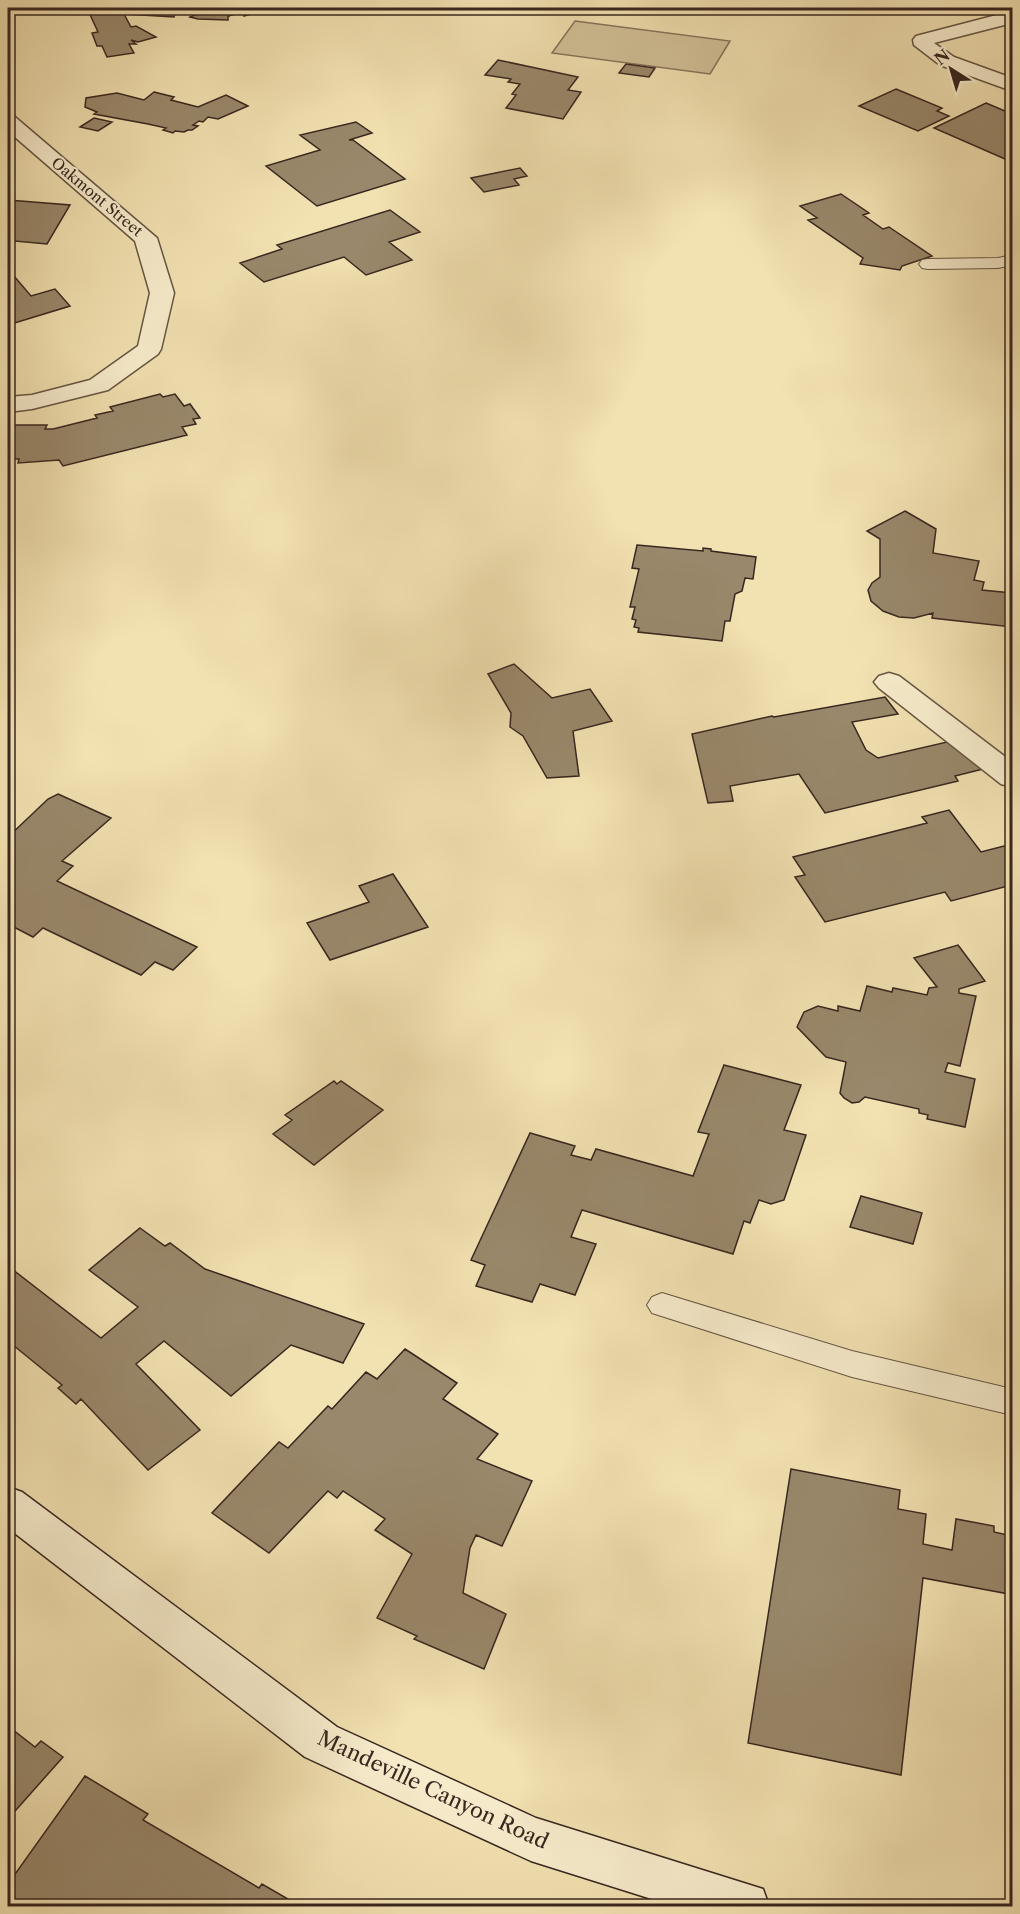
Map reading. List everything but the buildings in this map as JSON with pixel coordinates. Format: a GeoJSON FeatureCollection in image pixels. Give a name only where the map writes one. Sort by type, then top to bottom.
{"type":"FeatureCollection","features":[{"type":"Feature","properties":{"kind":"street"},"geometry":{"type":"LineString","coordinates":[[1012,17],[923,40],[924,45],[946,61],[1012,85]]}},
{"type":"Feature","properties":{"kind":"street","name":"Oakmont Street"},"geometry":{"type":"LineString","coordinates":[[8,121],[146,238],[162,293],[149,349],[99,385],[32,402],[8,404]]}},
{"type":"Feature","properties":{"kind":"street"},"geometry":{"type":"LineString","coordinates":[[889,682],[1012,777]]}},
{"type":"Feature","properties":{"kind":"street","name":"Mandeville Canyon Road"},"geometry":{"type":"LineString","coordinates":[[8,1505],[321,1742],[531,1839],[746,1906]]}},
{"type":"Feature","properties":{"kind":"lane"},"geometry":{"type":"LineString","coordinates":[[928,264],[998,263],[1012,260]]}},
{"type":"Feature","properties":{"kind":"lane"},"geometry":{"type":"LineString","coordinates":[[662,1305],[852,1365],[1012,1402]]}},
{"type":"Feature","properties":{"kind":"shaded area"},"geometry":{"type":"Polygon","coordinates":[[[575,21],[730,41],[710,74],[552,53],[575,21]]]}}]}
